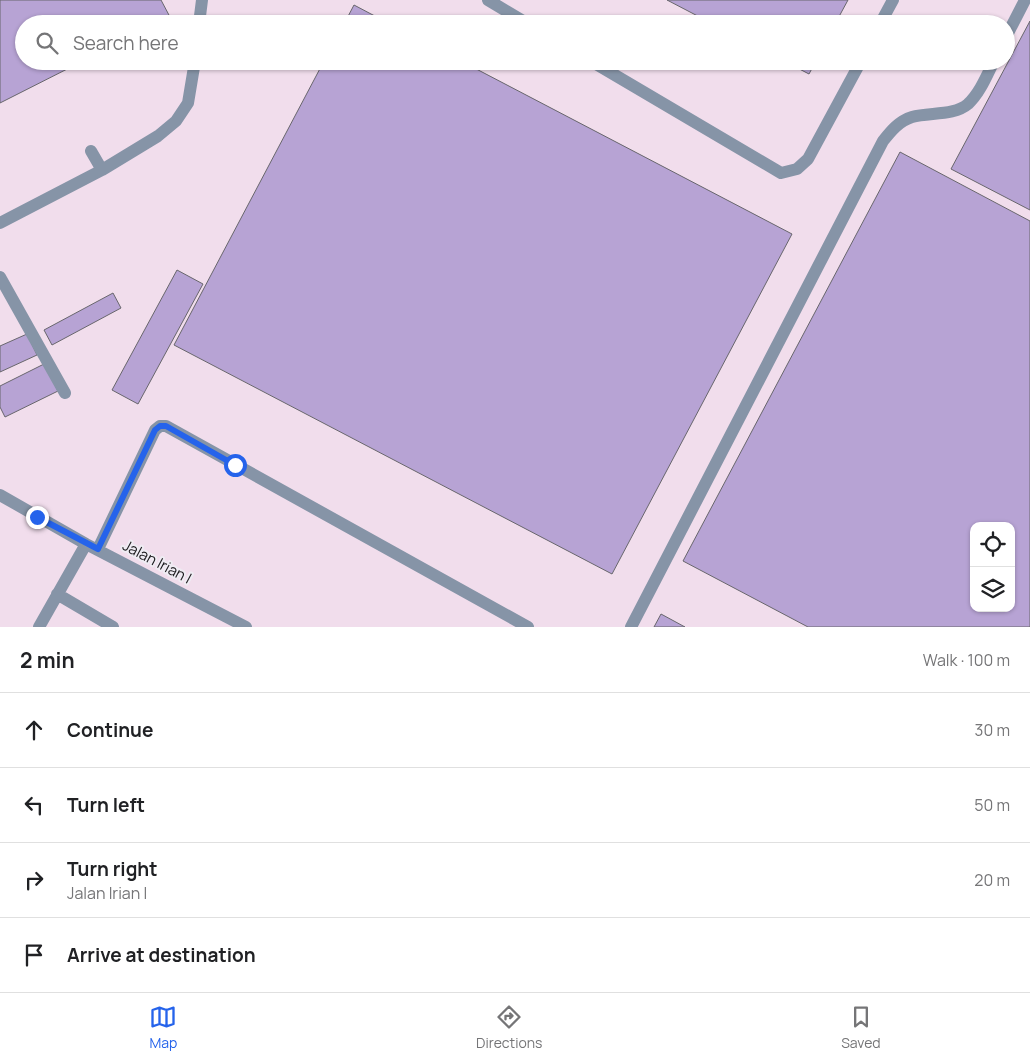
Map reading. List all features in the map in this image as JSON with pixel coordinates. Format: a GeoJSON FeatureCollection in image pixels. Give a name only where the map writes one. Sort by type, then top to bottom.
{"type":"FeatureCollection","features":[{"type":"Feature","properties":{"kind":"street"},"geometry":{"type":"LineString","coordinates":[[200,15],[202,0]]}},
{"type":"Feature","properties":{"kind":"street"},"geometry":{"type":"LineString","coordinates":[[488,0],[513,15]]}},
{"type":"Feature","properties":{"kind":"street"},"geometry":{"type":"LineString","coordinates":[[885,15],[893,0]]}},
{"type":"Feature","properties":{"kind":"street"},"geometry":{"type":"LineString","coordinates":[[1015,19],[1025,0]]}},
{"type":"Feature","properties":{"kind":"street"},"geometry":{"type":"LineString","coordinates":[[0,223],[102,170],[158,136],[176,121],[188,103],[194,70]]}},
{"type":"Feature","properties":{"kind":"street"},"geometry":{"type":"LineString","coordinates":[[606,70],[781,173],[797,169],[808,159],[856,70]]}},
{"type":"Feature","properties":{"kind":"street"},"geometry":{"type":"LineString","coordinates":[[630,627],[883,141],[896,125],[912,117],[950,111],[967,105],[979,90],[989,70]]}},
{"type":"Feature","properties":{"kind":"street"},"geometry":{"type":"LineString","coordinates":[[91,151],[102,170]]}},
{"type":"Feature","properties":{"kind":"street"},"geometry":{"type":"LineString","coordinates":[[0,277],[65,393]]}},
{"type":"Feature","properties":{"kind":"street"},"geometry":{"type":"LineString","coordinates":[[98,549],[155,430],[160,426],[166,426],[528,627]]}},
{"type":"Feature","properties":{"kind":"street","name":"Jalan Irian I"},"geometry":{"type":"LineString","coordinates":[[0,495],[86,544],[246,627]]}},
{"type":"Feature","properties":{"kind":"street"},"geometry":{"type":"LineString","coordinates":[[39,627],[86,544]]}},
{"type":"Feature","properties":{"kind":"street"},"geometry":{"type":"LineString","coordinates":[[57,594],[113,627]]}},
{"type":"Feature","properties":{"kind":"shaded area"},"geometry":{"type":"Polygon","coordinates":[[[0,0],[1030,0],[1030,627],[0,627],[0,0]]]}},
{"type":"Feature","properties":{"kind":"building"},"geometry":{"type":"Polygon","coordinates":[[[0,0],[161,0],[169,15],[15,15],[15,70],[65,70],[0,103],[0,0]]]}},
{"type":"Feature","properties":{"kind":"building"},"geometry":{"type":"Polygon","coordinates":[[[667,0],[848,0],[840,15],[696,15],[667,0]]]}},
{"type":"Feature","properties":{"kind":"building"},"geometry":{"type":"Polygon","coordinates":[[[354,5],[373,15],[349,15],[354,5]]]}},
{"type":"Feature","properties":{"kind":"building"},"geometry":{"type":"Polygon","coordinates":[[[1030,21],[1030,210],[951,169],[1004,70],[1015,70],[1015,49],[1030,21]]]}},
{"type":"Feature","properties":{"kind":"building"},"geometry":{"type":"Polygon","coordinates":[[[319,70],[478,70],[792,234],[612,574],[174,345],[319,70]]]}},
{"type":"Feature","properties":{"kind":"building"},"geometry":{"type":"Polygon","coordinates":[[[801,70],[811,70],[809,74],[801,70]]]}},
{"type":"Feature","properties":{"kind":"building"},"geometry":{"type":"Polygon","coordinates":[[[900,152],[1030,221],[1030,627],[808,627],[683,561],[900,152]]]}},
{"type":"Feature","properties":{"kind":"building"},"geometry":{"type":"Polygon","coordinates":[[[177,270],[203,284],[138,404],[112,390],[177,270]]]}},
{"type":"Feature","properties":{"kind":"building"},"geometry":{"type":"Polygon","coordinates":[[[113,293],[121,308],[52,345],[44,330],[113,293]]]}},
{"type":"Feature","properties":{"kind":"building"},"geometry":{"type":"Polygon","coordinates":[[[27,334],[37,355],[0,372],[0,346],[27,334]]]}},
{"type":"Feature","properties":{"kind":"building"},"geometry":{"type":"Polygon","coordinates":[[[44,364],[58,391],[5,417],[0,407],[0,386],[44,364]]]}},
{"type":"Feature","properties":{"kind":"building"},"geometry":{"type":"Polygon","coordinates":[[[661,614],[685,627],[654,627],[661,614]]]}},
{"type":"Feature","properties":{"kind":"route"},"geometry":{"type":"LineString","coordinates":[[37,517],[98,549],[155,430],[160,426],[166,426],[235,465]]}}]}
